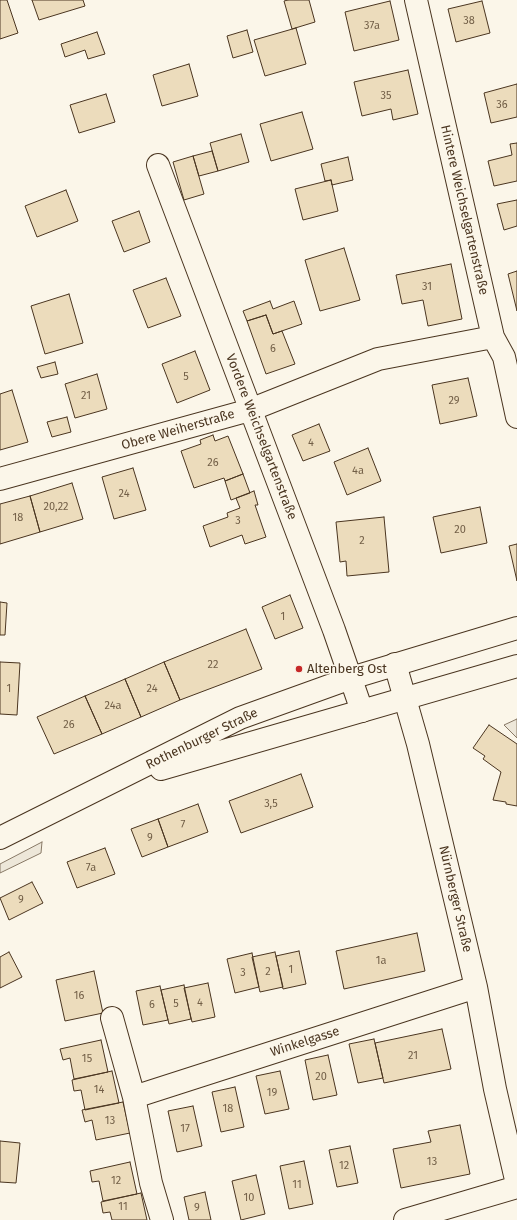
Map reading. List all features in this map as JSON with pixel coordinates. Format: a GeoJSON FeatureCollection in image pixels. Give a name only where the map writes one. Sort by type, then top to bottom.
{"type":"FeatureCollection","features":[{"type":"Feature","properties":{"kind":"street","name":"Hintere Weichselgartenstraße"},"geometry":{"type":"LineString","coordinates":[[416,0],[493,337],[504,357],[517,417]]}},
{"type":"Feature","properties":{"kind":"street","name":"Vordere Weichselgartenstraße"},"geometry":{"type":"LineString","coordinates":[[158,165],[351,678],[362,711]]}},
{"type":"Feature","properties":{"kind":"street","name":"Obere Weiherstraße"},"geometry":{"type":"LineString","coordinates":[[0,479],[250,410],[378,359],[493,337]]}},
{"type":"Feature","properties":{"kind":"street","name":"Rothenburger Straße"},"geometry":{"type":"LineString","coordinates":[[0,838],[117,781],[240,718],[351,678],[517,628]]}},
{"type":"Feature","properties":{"kind":"street","name":"Nürnberger Straße"},"geometry":{"type":"LineString","coordinates":[[395,664],[418,744],[511,1134],[517,1186]]}},
{"type":"Feature","properties":{"kind":"street","name":"Rothenburger Straße"},"geometry":{"type":"LineString","coordinates":[[117,781],[517,666]]}},
{"type":"Feature","properties":{"kind":"street","name":"Winkelgasse"},"geometry":{"type":"LineString","coordinates":[[134,1097],[476,987]]}},
{"type":"Feature","properties":{"kind":"street"},"geometry":{"type":"LineString","coordinates":[[112,1018],[134,1097],[152,1183],[162,1220]]}},
{"type":"Feature","properties":{"kind":"street"},"geometry":{"type":"LineString","coordinates":[[405,1220],[517,1186]]}},
{"type":"Feature","properties":{"kind":"shaded area"},"geometry":{"type":"Polygon","coordinates":[[[517,719],[517,738],[504,725],[517,719]]]}},
{"type":"Feature","properties":{"kind":"shaded area"},"geometry":{"type":"Polygon","coordinates":[[[42,842],[41,853],[0,873],[0,864],[42,842]]]}},
{"type":"Feature","properties":{"kind":"building"},"geometry":{"type":"Polygon","coordinates":[[[0,0],[7,0],[18,33],[0,39],[0,0]]]}},
{"type":"Feature","properties":{"kind":"building"},"geometry":{"type":"Polygon","coordinates":[[[32,0],[83,0],[85,6],[39,20],[32,0]]]}},
{"type":"Feature","properties":{"kind":"building"},"geometry":{"type":"Polygon","coordinates":[[[309,0],[315,22],[292,29],[284,1],[309,0]]]}},
{"type":"Feature","properties":{"kind":"building"},"geometry":{"type":"Polygon","coordinates":[[[390,1],[399,40],[354,51],[345,12],[390,1]]]}},
{"type":"Feature","properties":{"kind":"building"},"geometry":{"type":"Polygon","coordinates":[[[482,1],[490,33],[456,42],[448,9],[482,1]]]}},
{"type":"Feature","properties":{"kind":"building"},"geometry":{"type":"Polygon","coordinates":[[[296,28],[306,64],[265,76],[254,40],[296,28]]]}},
{"type":"Feature","properties":{"kind":"building"},"geometry":{"type":"Polygon","coordinates":[[[247,30],[253,52],[233,58],[227,36],[247,30]]]}},
{"type":"Feature","properties":{"kind":"building"},"geometry":{"type":"Polygon","coordinates":[[[97,32],[105,54],[88,59],[85,50],[65,57],[61,44],[97,32]]]}},
{"type":"Feature","properties":{"kind":"building"},"geometry":{"type":"Polygon","coordinates":[[[189,64],[198,96],[162,106],[153,75],[189,64]]]}},
{"type":"Feature","properties":{"kind":"building"},"geometry":{"type":"Polygon","coordinates":[[[408,70],[418,114],[393,120],[391,109],[362,116],[354,82],[408,70]]]}},
{"type":"Feature","properties":{"kind":"building"},"geometry":{"type":"Polygon","coordinates":[[[517,84],[517,117],[491,123],[484,93],[517,84]]]}},
{"type":"Feature","properties":{"kind":"building"},"geometry":{"type":"Polygon","coordinates":[[[106,94],[115,122],[79,133],[70,105],[106,94]]]}},
{"type":"Feature","properties":{"kind":"building"},"geometry":{"type":"Polygon","coordinates":[[[302,112],[313,149],[271,161],[260,124],[302,112]]]}},
{"type":"Feature","properties":{"kind":"building"},"geometry":{"type":"Polygon","coordinates":[[[241,134],[249,162],[218,171],[210,143],[241,134]]]}},
{"type":"Feature","properties":{"kind":"building"},"geometry":{"type":"Polygon","coordinates":[[[517,143],[517,181],[494,186],[488,161],[512,155],[510,144],[517,143]]]}},
{"type":"Feature","properties":{"kind":"building"},"geometry":{"type":"Polygon","coordinates":[[[212,151],[218,171],[199,176],[193,156],[212,151]]]}},
{"type":"Feature","properties":{"kind":"building"},"geometry":{"type":"Polygon","coordinates":[[[193,156],[204,194],[184,200],[173,162],[193,156]]]}},
{"type":"Feature","properties":{"kind":"building"},"geometry":{"type":"Polygon","coordinates":[[[348,157],[353,180],[332,185],[331,180],[325,181],[321,164],[348,157]]]}},
{"type":"Feature","properties":{"kind":"building"},"geometry":{"type":"Polygon","coordinates":[[[331,180],[338,211],[303,220],[295,189],[331,180]]]}},
{"type":"Feature","properties":{"kind":"building"},"geometry":{"type":"Polygon","coordinates":[[[66,190],[78,221],[37,237],[25,206],[66,190]]]}},
{"type":"Feature","properties":{"kind":"building"},"geometry":{"type":"Polygon","coordinates":[[[517,200],[517,226],[504,230],[497,204],[517,200]]]}},
{"type":"Feature","properties":{"kind":"building"},"geometry":{"type":"Polygon","coordinates":[[[139,211],[150,242],[124,252],[112,221],[139,211]]]}},
{"type":"Feature","properties":{"kind":"building"},"geometry":{"type":"Polygon","coordinates":[[[344,248],[360,300],[320,311],[305,260],[344,248]]]}},
{"type":"Feature","properties":{"kind":"building"},"geometry":{"type":"Polygon","coordinates":[[[451,264],[462,319],[428,326],[423,300],[402,304],[396,275],[451,264]]]}},
{"type":"Feature","properties":{"kind":"building"},"geometry":{"type":"Polygon","coordinates":[[[517,271],[517,311],[508,274],[517,271]]]}},
{"type":"Feature","properties":{"kind":"building"},"geometry":{"type":"Polygon","coordinates":[[[166,278],[181,316],[148,328],[133,290],[166,278]]]}},
{"type":"Feature","properties":{"kind":"building"},"geometry":{"type":"Polygon","coordinates":[[[69,294],[83,343],[45,354],[31,306],[69,294]]]}},
{"type":"Feature","properties":{"kind":"building"},"geometry":{"type":"Polygon","coordinates":[[[270,301],[273,309],[294,301],[302,324],[273,334],[266,315],[247,321],[243,311],[270,301]]]}},
{"type":"Feature","properties":{"kind":"building"},"geometry":{"type":"Polygon","coordinates":[[[266,315],[273,334],[282,331],[295,364],[266,374],[247,321],[266,315]]]}},
{"type":"Feature","properties":{"kind":"building"},"geometry":{"type":"Polygon","coordinates":[[[195,351],[210,390],[177,403],[162,364],[195,351]]]}},
{"type":"Feature","properties":{"kind":"building"},"geometry":{"type":"Polygon","coordinates":[[[55,362],[58,374],[41,378],[37,367],[55,362]]]}},
{"type":"Feature","properties":{"kind":"building"},"geometry":{"type":"Polygon","coordinates":[[[97,374],[107,409],[75,418],[65,384],[97,374]]]}},
{"type":"Feature","properties":{"kind":"building"},"geometry":{"type":"Polygon","coordinates":[[[468,378],[477,416],[440,424],[432,385],[468,378]]]}},
{"type":"Feature","properties":{"kind":"building"},"geometry":{"type":"Polygon","coordinates":[[[12,390],[28,442],[0,450],[0,394],[12,390]]]}},
{"type":"Feature","properties":{"kind":"building"},"geometry":{"type":"Polygon","coordinates":[[[67,417],[71,432],[52,437],[47,422],[67,417]]]}},
{"type":"Feature","properties":{"kind":"building"},"geometry":{"type":"Polygon","coordinates":[[[319,424],[330,451],[303,461],[292,435],[319,424]]]}},
{"type":"Feature","properties":{"kind":"building"},"geometry":{"type":"Polygon","coordinates":[[[213,435],[215,441],[228,436],[243,474],[225,481],[224,478],[194,488],[181,451],[201,444],[200,440],[213,435]]]}},
{"type":"Feature","properties":{"kind":"building"},"geometry":{"type":"Polygon","coordinates":[[[368,448],[381,481],[347,495],[334,462],[368,448]]]}},
{"type":"Feature","properties":{"kind":"building"},"geometry":{"type":"Polygon","coordinates":[[[133,468],[146,510],[114,519],[102,477],[133,468]]]}},
{"type":"Feature","properties":{"kind":"building"},"geometry":{"type":"Polygon","coordinates":[[[243,474],[250,493],[231,500],[225,481],[243,474]]]}},
{"type":"Feature","properties":{"kind":"building"},"geometry":{"type":"Polygon","coordinates":[[[72,483],[83,519],[40,532],[30,496],[72,483]]]}},
{"type":"Feature","properties":{"kind":"building"},"geometry":{"type":"Polygon","coordinates":[[[254,491],[258,505],[255,505],[266,537],[245,544],[242,535],[210,547],[203,526],[228,517],[227,513],[240,508],[236,498],[254,491]]]}},
{"type":"Feature","properties":{"kind":"building"},"geometry":{"type":"Polygon","coordinates":[[[30,496],[40,532],[0,544],[0,504],[30,496]]]}},
{"type":"Feature","properties":{"kind":"building"},"geometry":{"type":"Polygon","coordinates":[[[480,507],[487,543],[441,553],[433,517],[480,507]]]}},
{"type":"Feature","properties":{"kind":"building"},"geometry":{"type":"Polygon","coordinates":[[[384,517],[389,572],[347,576],[346,561],[340,562],[336,522],[384,517]]]}},
{"type":"Feature","properties":{"kind":"building"},"geometry":{"type":"Polygon","coordinates":[[[517,544],[517,581],[509,546],[517,544]]]}},
{"type":"Feature","properties":{"kind":"building"},"geometry":{"type":"Polygon","coordinates":[[[290,595],[303,628],[275,639],[262,607],[290,595]]]}},
{"type":"Feature","properties":{"kind":"building"},"geometry":{"type":"Polygon","coordinates":[[[0,602],[7,603],[5,635],[0,635],[0,602]]]}},
{"type":"Feature","properties":{"kind":"building"},"geometry":{"type":"Polygon","coordinates":[[[246,629],[262,669],[180,700],[164,662],[246,629]]]}},
{"type":"Feature","properties":{"kind":"building"},"geometry":{"type":"Polygon","coordinates":[[[0,662],[20,663],[17,715],[0,714],[0,662]]]}},
{"type":"Feature","properties":{"kind":"building"},"geometry":{"type":"Polygon","coordinates":[[[164,662],[180,700],[141,717],[125,679],[164,662]]]}},
{"type":"Feature","properties":{"kind":"building"},"geometry":{"type":"Polygon","coordinates":[[[125,679],[141,717],[102,734],[85,696],[125,679]]]}},
{"type":"Feature","properties":{"kind":"building"},"geometry":{"type":"Polygon","coordinates":[[[85,696],[102,734],[54,754],[37,717],[85,696]]]}},
{"type":"Feature","properties":{"kind":"building"},"geometry":{"type":"Polygon","coordinates":[[[489,725],[517,744],[517,806],[506,804],[506,802],[493,800],[501,772],[483,759],[485,756],[473,748],[489,725]]]}},
{"type":"Feature","properties":{"kind":"building"},"geometry":{"type":"Polygon","coordinates":[[[301,774],[313,807],[241,833],[229,801],[301,774]]]}},
{"type":"Feature","properties":{"kind":"building"},"geometry":{"type":"Polygon","coordinates":[[[198,804],[208,832],[168,847],[158,819],[198,804]]]}},
{"type":"Feature","properties":{"kind":"building"},"geometry":{"type":"Polygon","coordinates":[[[158,819],[168,847],[142,857],[131,829],[158,819]]]}},
{"type":"Feature","properties":{"kind":"building"},"geometry":{"type":"Polygon","coordinates":[[[105,848],[115,874],[77,888],[67,862],[105,848]]]}},
{"type":"Feature","properties":{"kind":"building"},"geometry":{"type":"Polygon","coordinates":[[[32,882],[43,903],[9,920],[0,898],[32,882]]]}},
{"type":"Feature","properties":{"kind":"building"},"geometry":{"type":"Polygon","coordinates":[[[417,933],[425,971],[344,989],[336,951],[417,933]]]}},
{"type":"Feature","properties":{"kind":"building"},"geometry":{"type":"Polygon","coordinates":[[[299,951],[306,984],[283,989],[276,956],[299,951]]]}},
{"type":"Feature","properties":{"kind":"building"},"geometry":{"type":"Polygon","coordinates":[[[9,952],[22,977],[0,988],[0,957],[9,952]]]}},
{"type":"Feature","properties":{"kind":"building"},"geometry":{"type":"Polygon","coordinates":[[[275,952],[283,987],[260,992],[252,957],[275,952]]]}},
{"type":"Feature","properties":{"kind":"building"},"geometry":{"type":"Polygon","coordinates":[[[252,953],[259,987],[235,993],[227,959],[252,953]]]}},
{"type":"Feature","properties":{"kind":"building"},"geometry":{"type":"Polygon","coordinates":[[[94,971],[103,1013],[65,1021],[56,980],[94,971]]]}},
{"type":"Feature","properties":{"kind":"building"},"geometry":{"type":"Polygon","coordinates":[[[208,983],[215,1017],[192,1022],[184,988],[208,983]]]}},
{"type":"Feature","properties":{"kind":"building"},"geometry":{"type":"Polygon","coordinates":[[[184,985],[191,1019],[169,1024],[161,990],[184,985]]]}},
{"type":"Feature","properties":{"kind":"building"},"geometry":{"type":"Polygon","coordinates":[[[160,986],[168,1020],[143,1025],[136,991],[160,986]]]}},
{"type":"Feature","properties":{"kind":"building"},"geometry":{"type":"Polygon","coordinates":[[[442,1029],[451,1069],[384,1083],[375,1043],[442,1029]]]}},
{"type":"Feature","properties":{"kind":"building"},"geometry":{"type":"Polygon","coordinates":[[[374,1039],[383,1078],[358,1083],[349,1044],[374,1039]]]}},
{"type":"Feature","properties":{"kind":"building"},"geometry":{"type":"Polygon","coordinates":[[[101,1040],[108,1072],[74,1079],[70,1058],[63,1060],[60,1049],[101,1040]]]}},
{"type":"Feature","properties":{"kind":"building"},"geometry":{"type":"Polygon","coordinates":[[[328,1055],[337,1095],[313,1100],[305,1060],[328,1055]]]}},
{"type":"Feature","properties":{"kind":"building"},"geometry":{"type":"Polygon","coordinates":[[[112,1071],[119,1103],[85,1110],[81,1090],[74,1091],[72,1080],[112,1071]]]}},
{"type":"Feature","properties":{"kind":"building"},"geometry":{"type":"Polygon","coordinates":[[[280,1071],[289,1109],[265,1114],[256,1076],[280,1071]]]}},
{"type":"Feature","properties":{"kind":"building"},"geometry":{"type":"Polygon","coordinates":[[[235,1087],[244,1127],[221,1132],[212,1092],[235,1087]]]}},
{"type":"Feature","properties":{"kind":"building"},"geometry":{"type":"Polygon","coordinates":[[[123,1102],[130,1133],[96,1140],[92,1120],[85,1122],[82,1110],[123,1102]]]}},
{"type":"Feature","properties":{"kind":"building"},"geometry":{"type":"Polygon","coordinates":[[[193,1106],[202,1146],[177,1152],[168,1111],[193,1106]]]}},
{"type":"Feature","properties":{"kind":"building"},"geometry":{"type":"Polygon","coordinates":[[[460,1125],[470,1174],[401,1188],[393,1149],[431,1142],[428,1131],[460,1125]]]}},
{"type":"Feature","properties":{"kind":"building"},"geometry":{"type":"Polygon","coordinates":[[[0,1141],[20,1143],[16,1183],[0,1182],[0,1141]]]}},
{"type":"Feature","properties":{"kind":"building"},"geometry":{"type":"Polygon","coordinates":[[[350,1146],[358,1183],[337,1187],[329,1150],[350,1146]]]}},
{"type":"Feature","properties":{"kind":"building"},"geometry":{"type":"Polygon","coordinates":[[[304,1161],[313,1204],[289,1209],[280,1166],[304,1161]]]}},
{"type":"Feature","properties":{"kind":"building"},"geometry":{"type":"Polygon","coordinates":[[[130,1162],[137,1194],[103,1201],[99,1181],[92,1182],[90,1171],[130,1162]]]}},
{"type":"Feature","properties":{"kind":"building"},"geometry":{"type":"Polygon","coordinates":[[[256,1175],[265,1214],[241,1220],[232,1181],[256,1175]]]}},
{"type":"Feature","properties":{"kind":"building"},"geometry":{"type":"Polygon","coordinates":[[[205,1192],[211,1220],[189,1220],[184,1197],[205,1192]]]}},
{"type":"Feature","properties":{"kind":"building"},"geometry":{"type":"Polygon","coordinates":[[[141,1193],[147,1220],[112,1220],[110,1212],[103,1213],[101,1202],[141,1193]]]}},
{"type":"Feature","properties":{"kind":"place","name":"Altenberg Ost"},"geometry":{"type":"Point","coordinates":[299,669]}}]}
